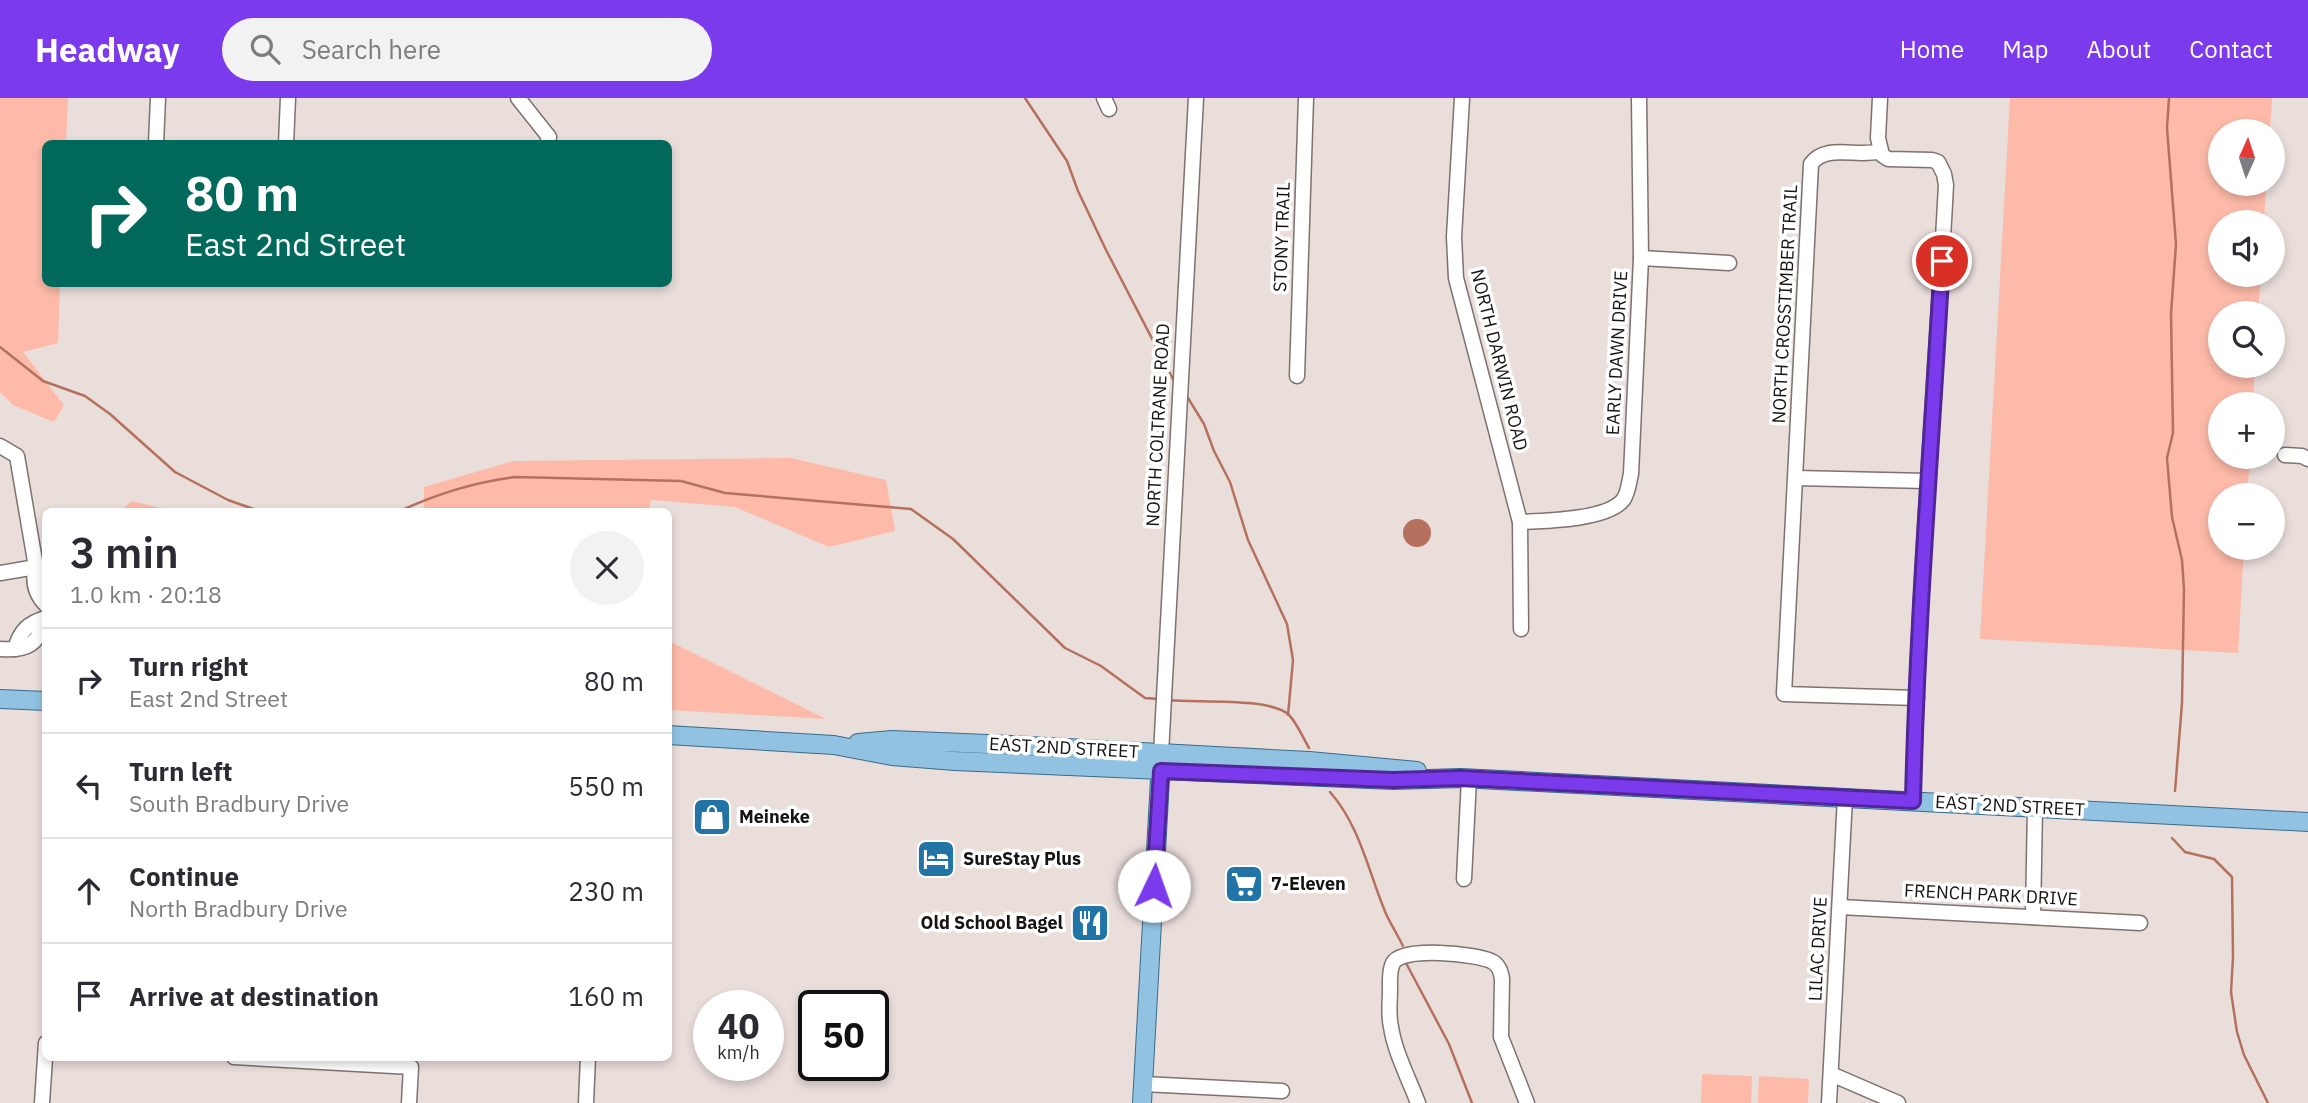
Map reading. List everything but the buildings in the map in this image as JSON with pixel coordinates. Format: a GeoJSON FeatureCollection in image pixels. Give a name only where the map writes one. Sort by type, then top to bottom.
{"type":"FeatureCollection","features":[{"type":"Feature","properties":{"kind":"main road"},"geometry":{"type":"LineString","coordinates":[[0,699],[42,701]]}},
{"type":"Feature","properties":{"kind":"main road","name":"EAST 2ND STREET"},"geometry":{"type":"LineString","coordinates":[[672,735],[834,745],[892,756],[955,761],[1309,761],[1394,768],[1465,778],[2308,822]]}},
{"type":"Feature","properties":{"kind":"main road","name":"EAST 2ND STREET"},"geometry":{"type":"LineString","coordinates":[[834,745],[892,740],[1011,745],[1161,762]]}},
{"type":"Feature","properties":{"kind":"main road"},"geometry":{"type":"LineString","coordinates":[[955,761],[961,754],[1011,745]]}},
{"type":"Feature","properties":{"kind":"main road"},"geometry":{"type":"LineString","coordinates":[[1142,1103],[1161,762]]}},
{"type":"Feature","properties":{"kind":"street"},"geometry":{"type":"LineString","coordinates":[[156,140],[159,98]]}},
{"type":"Feature","properties":{"kind":"street"},"geometry":{"type":"LineString","coordinates":[[286,140],[288,98]]}},
{"type":"Feature","properties":{"kind":"street"},"geometry":{"type":"LineString","coordinates":[[518,98],[548,140]]}},
{"type":"Feature","properties":{"kind":"street","name":"NORTH COLTRANE ROAD"},"geometry":{"type":"LineString","coordinates":[[1161,762],[1196,98]]}},
{"type":"Feature","properties":{"kind":"street","name":"STONY TRAIL"},"geometry":{"type":"LineString","coordinates":[[1297,376],[1306,98]]}},
{"type":"Feature","properties":{"kind":"street","name":"NORTH DARWIN ROAD"},"geometry":{"type":"LineString","coordinates":[[1462,98],[1454,237],[1456,278],[1520,522],[1521,629]]}},
{"type":"Feature","properties":{"kind":"street","name":"EARLY DAWN DRIVE"},"geometry":{"type":"LineString","coordinates":[[1520,522],[1581,516],[1614,508],[1624,500],[1631,474],[1641,258],[1639,98]]}},
{"type":"Feature","properties":{"kind":"street"},"geometry":{"type":"LineString","coordinates":[[1880,98],[1880,151]]}},
{"type":"Feature","properties":{"kind":"street","name":"NORTH CROSSTIMBER TRAIL"},"geometry":{"type":"LineString","coordinates":[[1917,698],[1784,694],[1811,164],[1815,158],[1825,153],[1869,155],[1880,151],[1888,159],[1932,160],[1938,162],[1944,174],[1946,185],[1935,388],[1927,481]]}},
{"type":"Feature","properties":{"kind":"street"},"geometry":{"type":"LineString","coordinates":[[1641,258],[1729,263]]}},
{"type":"Feature","properties":{"kind":"street"},"geometry":{"type":"LineString","coordinates":[[0,446],[17,456],[36,567],[34,577],[42,584],[37,596],[42,601]]}},
{"type":"Feature","properties":{"kind":"street"},"geometry":{"type":"LineString","coordinates":[[2285,455],[2308,459]]}},
{"type":"Feature","properties":{"kind":"street"},"geometry":{"type":"LineString","coordinates":[[1797,478],[1927,481],[1913,801]]}},
{"type":"Feature","properties":{"kind":"street"},"geometry":{"type":"LineString","coordinates":[[0,573],[36,567]]}},
{"type":"Feature","properties":{"kind":"street"},"geometry":{"type":"LineString","coordinates":[[8,649],[23,629],[42,618]]}},
{"type":"Feature","properties":{"kind":"street"},"geometry":{"type":"LineString","coordinates":[[1464,879],[1465,778]]}},
{"type":"Feature","properties":{"kind":"street","name":"LILAC DRIVE"},"geometry":{"type":"LineString","coordinates":[[1829,1103],[1845,797]]}},
{"type":"Feature","properties":{"kind":"street"},"geometry":{"type":"LineString","coordinates":[[2033,917],[2035,807]]}},
{"type":"Feature","properties":{"kind":"street","name":"FRENCH PARK DRIVE"},"geometry":{"type":"LineString","coordinates":[[1840,906],[2140,923]]}},
{"type":"Feature","properties":{"kind":"street"},"geometry":{"type":"LineString","coordinates":[[1418,1103],[1390,1026],[1390,975],[1393,962],[1399,957],[1420,952],[1483,958],[1494,962],[1502,978],[1501,1037],[1527,1103]]}},
{"type":"Feature","properties":{"kind":"street"},"geometry":{"type":"LineString","coordinates":[[43,1103],[44,1061]]}},
{"type":"Feature","properties":{"kind":"street"},"geometry":{"type":"LineString","coordinates":[[313,1061],[411,1066],[409,1103]]}},
{"type":"Feature","properties":{"kind":"street"},"geometry":{"type":"LineString","coordinates":[[586,1103],[588,1061]]}},
{"type":"Feature","properties":{"kind":"street"},"geometry":{"type":"LineString","coordinates":[[1831,1074],[1898,1103]]}},
{"type":"Feature","properties":{"kind":"street"},"geometry":{"type":"LineString","coordinates":[[1143,1083],[1282,1091]]}},
{"type":"Feature","properties":{"kind":"shaded area"},"geometry":{"type":"Polygon","coordinates":[[[0,98],[68,98],[66,140],[42,140],[42,287],[60,287],[58,343],[23,352],[64,405],[54,422],[13,405],[0,392],[0,98]]]}},
{"type":"Feature","properties":{"kind":"shaded area"},"geometry":{"type":"Polygon","coordinates":[[[2010,98],[2272,98],[2271,119],[2208,119],[2208,196],[2265,196],[2265,210],[2208,210],[2208,287],[2260,287],[2259,301],[2208,301],[2208,378],[2254,378],[2254,392],[2208,392],[2208,469],[2249,469],[2248,483],[2208,483],[2208,560],[2243,560],[2238,653],[1980,639],[2010,98]]]}},
{"type":"Feature","properties":{"kind":"shaded area"},"geometry":{"type":"Polygon","coordinates":[[[791,458],[886,480],[895,531],[829,547],[735,507],[651,500],[650,508],[424,508],[424,487],[513,461],[791,458]]]}},
{"type":"Feature","properties":{"kind":"shaded area"},"geometry":{"type":"Polygon","coordinates":[[[131,501],[162,508],[124,508],[131,501]]]}},
{"type":"Feature","properties":{"kind":"shaded area"},"geometry":{"type":"Polygon","coordinates":[[[1417,519],[1427,523],[1431,533],[1427,543],[1417,547],[1407,543],[1403,533],[1407,523],[1417,519]]]}},
{"type":"Feature","properties":{"kind":"shaded area"},"geometry":{"type":"Polygon","coordinates":[[[672,642],[826,719],[672,710],[672,642]]]}},
{"type":"Feature","properties":{"kind":"shaded area"},"geometry":{"type":"Polygon","coordinates":[[[1702,1074],[1752,1076],[1751,1103],[1701,1103],[1702,1074]]]}},
{"type":"Feature","properties":{"kind":"shaded area"},"geometry":{"type":"Polygon","coordinates":[[[1759,1076],[1809,1079],[1808,1103],[1758,1103],[1759,1076]]]}},
{"type":"Feature","properties":{"kind":"waterway"},"geometry":{"type":"LineString","coordinates":[[1025,98],[1067,161],[1106,250],[1174,381]]}},
{"type":"Feature","properties":{"kind":"waterway"},"geometry":{"type":"LineString","coordinates":[[2169,98],[2167,128],[2176,244],[2171,314],[2173,433],[2167,458],[2172,517],[2182,560],[2184,589],[2182,703],[2175,791]]}},
{"type":"Feature","properties":{"kind":"waterway"},"geometry":{"type":"LineString","coordinates":[[0,347],[43,381],[85,396],[110,414],[175,472],[228,500],[251,508]]}},
{"type":"Feature","properties":{"kind":"waterway"},"geometry":{"type":"LineString","coordinates":[[1188,398],[1204,424],[1230,482],[1248,540],[1287,624],[1293,660],[1288,715]]}},
{"type":"Feature","properties":{"kind":"waterway"},"geometry":{"type":"LineString","coordinates":[[407,508],[456,490],[515,477],[681,481],[725,493],[911,509],[953,539],[1065,648],[1101,666],[1145,698],[1159,699]]}},
{"type":"Feature","properties":{"kind":"waterway"},"geometry":{"type":"LineString","coordinates":[[1169,700],[1250,703],[1279,709],[1292,718],[1309,748]]}},
{"type":"Feature","properties":{"kind":"waterway"},"geometry":{"type":"LineString","coordinates":[[1330,792],[1357,836],[1387,916],[1403,946]]}},
{"type":"Feature","properties":{"kind":"waterway"},"geometry":{"type":"LineString","coordinates":[[2172,838],[2185,852],[2214,859],[2232,877],[2231,992],[2237,1032],[2244,1055],[2268,1103]]}},
{"type":"Feature","properties":{"kind":"waterway"},"geometry":{"type":"LineString","coordinates":[[1406,963],[1449,1044],[1472,1103]]}},
{"type":"Feature","properties":{"kind":"place","name":"Meineke"},"geometry":{"type":"Point","coordinates":[712,817]}},
{"type":"Feature","properties":{"kind":"place","name":"SureStay Plus"},"geometry":{"type":"Point","coordinates":[936,859]}},
{"type":"Feature","properties":{"kind":"place","name":"7-Eleven"},"geometry":{"type":"Point","coordinates":[1244,884]}},
{"type":"Feature","properties":{"kind":"place","name":"Old School Bagel"},"geometry":{"type":"Point","coordinates":[1090,923]}},
{"type":"Feature","properties":{"kind":"route"},"geometry":{"type":"LineString","coordinates":[[1154,886],[1161,771],[1393,780],[1461,778],[1913,801],[1927,481],[1942,261]]}}]}
